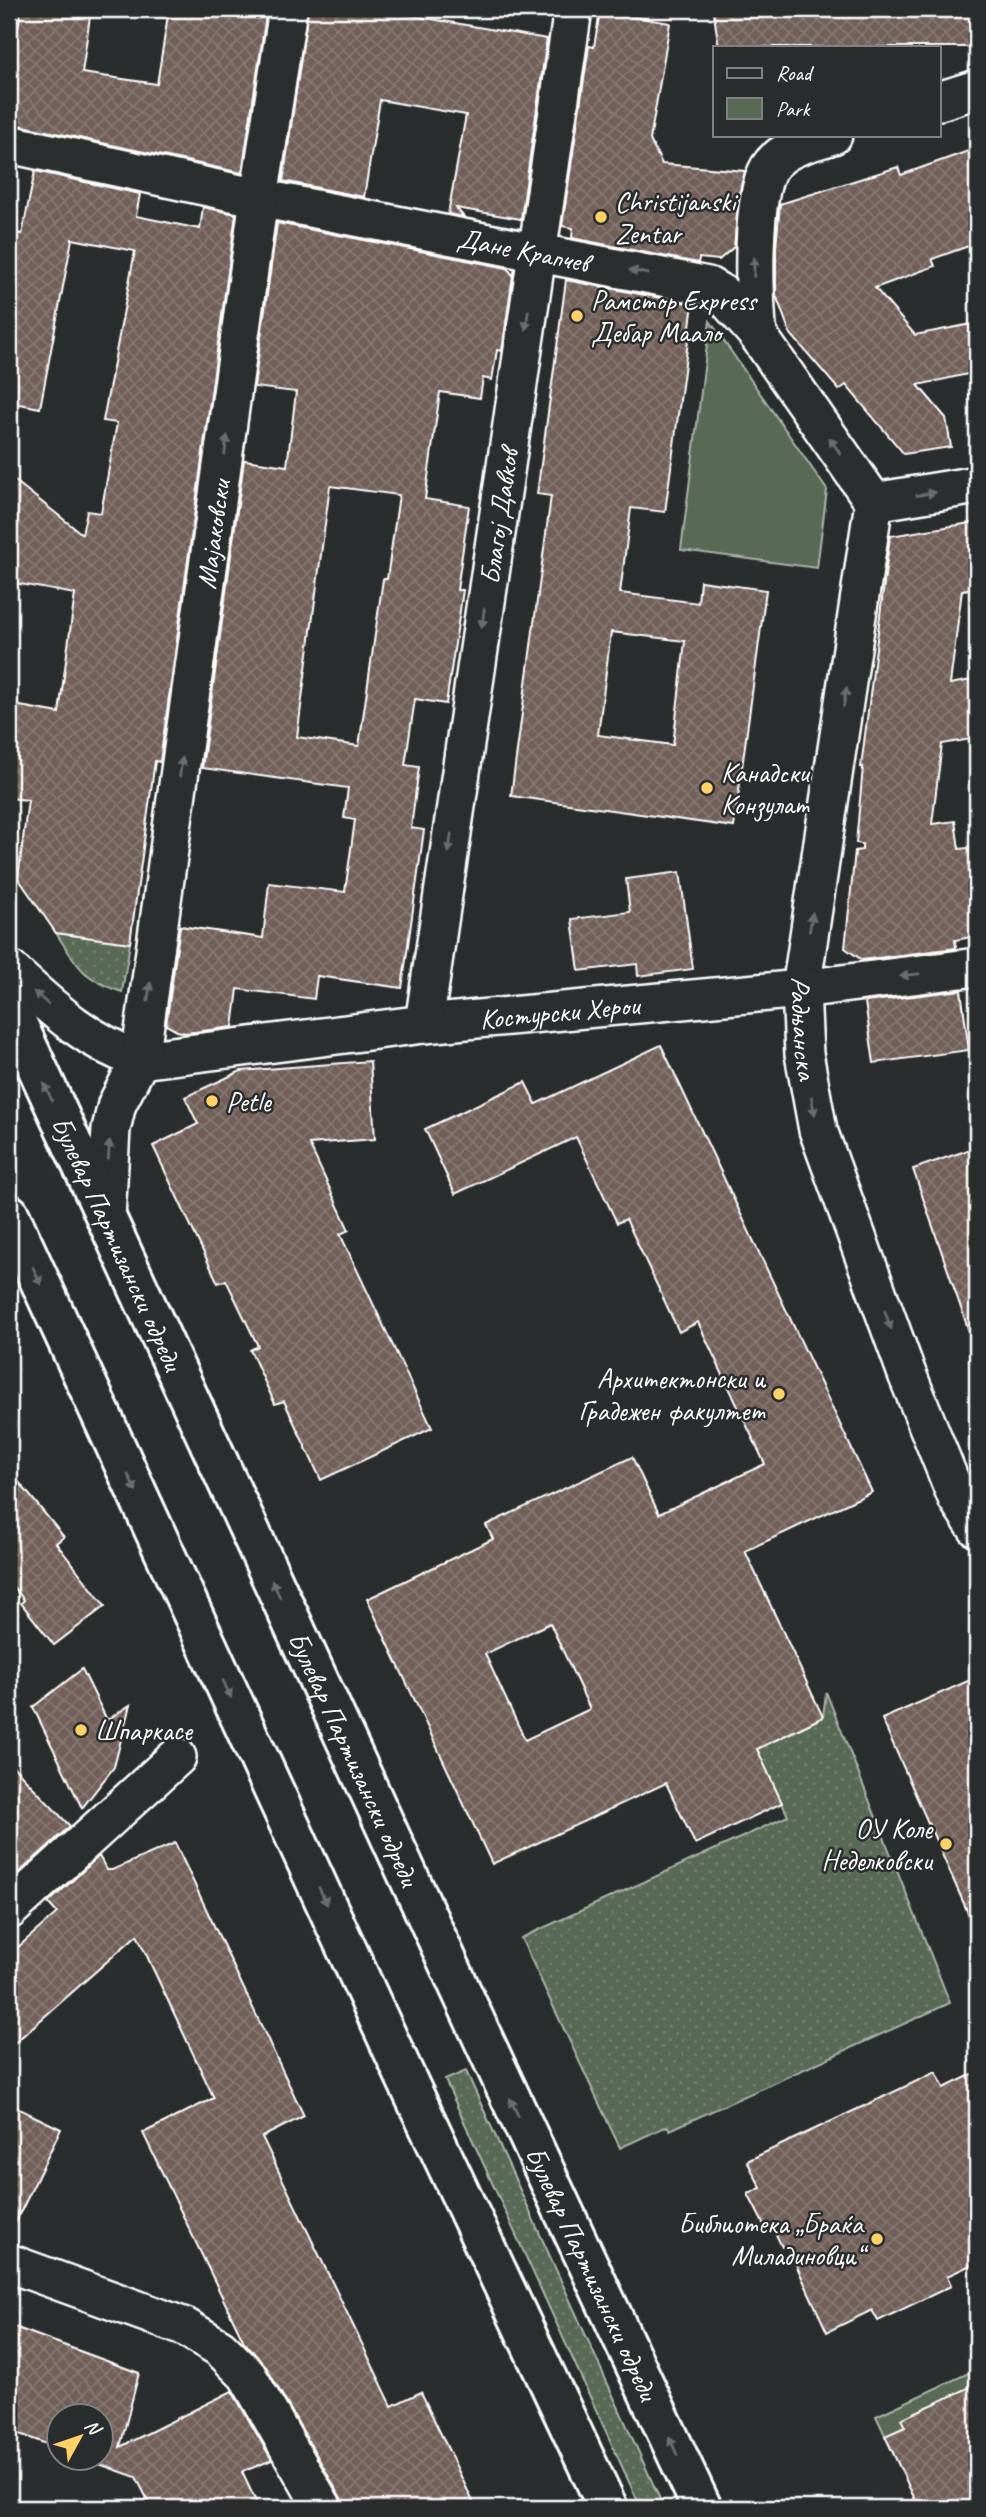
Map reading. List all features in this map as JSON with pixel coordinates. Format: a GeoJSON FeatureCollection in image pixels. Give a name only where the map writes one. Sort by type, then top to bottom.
{"type":"FeatureCollection","features":[{"type":"Feature","properties":{"kind":"street","name":"Мајаковски"},"geometry":{"type":"LineString","coordinates":[[140,1060],[259,198],[288,9]]}},
{"type":"Feature","properties":{"kind":"street","name":"Благој Давков"},"geometry":{"type":"LineString","coordinates":[[424,1024],[573,9]]}},
{"type":"Feature","properties":{"kind":"street"},"geometry":{"type":"LineString","coordinates":[[940,101],[977,89]]}},
{"type":"Feature","properties":{"kind":"street"},"geometry":{"type":"LineString","coordinates":[[758,335],[754,284],[763,180],[770,165],[782,155],[796,147],[830,136]]}},
{"type":"Feature","properties":{"kind":"street","name":"Дане Крапчев"},"geometry":{"type":"LineString","coordinates":[[9,144],[259,198],[708,286],[722,294],[758,335],[874,502]]}},
{"type":"Feature","properties":{"kind":"street"},"geometry":{"type":"LineString","coordinates":[[874,502],[977,485]]}},
{"type":"Feature","properties":{"kind":"street","name":"Радњанска"},"geometry":{"type":"LineString","coordinates":[[874,502],[801,989],[804,1054],[818,1129],[907,1374],[957,1498],[977,1528]]}},
{"type":"Feature","properties":{"kind":"street","name":"Костурски Херои"},"geometry":{"type":"LineString","coordinates":[[9,970],[85,1034],[111,1050],[140,1060],[424,1024],[801,989],[977,967]]}},
{"type":"Feature","properties":{"kind":"street","name":"Булевар Партизански одреди"},"geometry":{"type":"LineString","coordinates":[[9,1006],[485,2043],[702,2508]]}},
{"type":"Feature","properties":{"kind":"street"},"geometry":{"type":"LineString","coordinates":[[106,1218],[111,1129],[117,1104],[140,1060]]}},
{"type":"Feature","properties":{"kind":"street"},"geometry":{"type":"LineString","coordinates":[[9,1214],[405,2076],[608,2508]]}},
{"type":"Feature","properties":{"kind":"street"},"geometry":{"type":"LineString","coordinates":[[9,1910],[177,1757]]}},
{"type":"Feature","properties":{"kind":"street"},"geometry":{"type":"LineString","coordinates":[[9,2263],[184,2327],[219,2348],[247,2375],[323,2508]]}},
{"type":"Feature","properties":{"kind":"green space"},"geometry":{"type":"Polygon","coordinates":[[[710,321],[827,490],[817,568],[681,550],[710,321]]]}},
{"type":"Feature","properties":{"kind":"green space"},"geometry":{"type":"Polygon","coordinates":[[[56,933],[130,943],[122,992],[90,977],[70,955],[56,933]]]}},
{"type":"Feature","properties":{"kind":"green space"},"geometry":{"type":"Polygon","coordinates":[[[826,1692],[950,2003],[670,2130],[667,2126],[620,2148],[521,1938],[788,1816],[757,1749],[823,1717],[826,1692]]]}},
{"type":"Feature","properties":{"kind":"green space"},"geometry":{"type":"Polygon","coordinates":[[[466,2071],[664,2508],[641,2508],[445,2080],[466,2071]]]}},
{"type":"Feature","properties":{"kind":"green space"},"geometry":{"type":"Polygon","coordinates":[[[977,2369],[977,2456],[910,2488],[876,2416],[977,2369]]]}},
{"type":"Feature","properties":{"kind":"building"},"geometry":{"type":"Polygon","coordinates":[[[21,9],[91,9],[82,73],[157,84],[169,9],[267,9],[242,173],[9,123],[9,89],[21,9]]]}},
{"type":"Feature","properties":{"kind":"building"},"geometry":{"type":"Polygon","coordinates":[[[308,9],[398,9],[397,13],[547,39],[521,219],[456,208],[464,217],[448,214],[466,115],[380,100],[364,197],[283,181],[308,9]]]}},
{"type":"Feature","properties":{"kind":"building"},"geometry":{"type":"Polygon","coordinates":[[[713,9],[977,9],[977,47],[719,46],[713,9]]]}},
{"type":"Feature","properties":{"kind":"building"},"geometry":{"type":"Polygon","coordinates":[[[600,11],[670,23],[650,140],[662,164],[745,171],[739,194],[734,247],[719,260],[699,258],[698,263],[572,238],[573,228],[562,226],[589,46],[594,47],[600,11]]]}},
{"type":"Feature","properties":{"kind":"building"},"geometry":{"type":"Polygon","coordinates":[[[977,148],[977,243],[932,259],[935,266],[875,288],[915,335],[977,323],[977,372],[918,385],[946,418],[951,447],[904,454],[846,385],[839,390],[790,333],[776,295],[776,247],[780,204],[898,167],[901,175],[977,148]]]}},
{"type":"Feature","properties":{"kind":"building"},"geometry":{"type":"Polygon","coordinates":[[[35,171],[140,194],[136,216],[200,229],[203,207],[236,214],[160,762],[155,761],[130,943],[56,933],[18,878],[28,800],[9,798],[9,704],[59,713],[75,594],[9,582],[9,476],[82,534],[87,511],[101,513],[117,423],[103,421],[135,251],[72,239],[40,408],[9,402],[9,232],[22,234],[35,171]]]}},
{"type":"Feature","properties":{"kind":"building"},"geometry":{"type":"Polygon","coordinates":[[[277,223],[507,268],[513,275],[502,351],[497,350],[492,380],[483,378],[480,398],[440,392],[425,499],[469,506],[457,590],[463,590],[446,704],[415,699],[405,765],[419,767],[411,828],[424,830],[402,988],[317,976],[314,999],[238,989],[233,1027],[186,1033],[166,1025],[180,926],[263,938],[269,883],[345,892],[355,820],[344,818],[348,788],[202,768],[244,460],[287,466],[296,392],[254,387],[277,223]],[[330,486],[297,737],[359,746],[383,579],[387,579],[399,495],[330,486]]]}},
{"type":"Feature","properties":{"kind":"building"},"geometry":{"type":"Polygon","coordinates":[[[566,280],[693,304],[665,512],[631,508],[620,593],[698,603],[700,581],[766,590],[734,827],[511,796],[551,496],[537,494],[566,280]],[[611,632],[598,735],[673,745],[685,641],[611,632]]]}},
{"type":"Feature","properties":{"kind":"building"},"geometry":{"type":"Polygon","coordinates":[[[977,522],[977,588],[962,590],[950,684],[977,679],[977,738],[942,744],[932,824],[955,821],[959,849],[977,847],[977,936],[955,940],[956,948],[862,960],[845,948],[855,851],[862,850],[862,844],[856,843],[861,767],[890,536],[977,522]]]}},
{"type":"Feature","properties":{"kind":"building"},"geometry":{"type":"Polygon","coordinates":[[[680,872],[693,969],[638,976],[637,964],[579,971],[572,919],[630,912],[626,879],[680,872]]]}},
{"type":"Feature","properties":{"kind":"building"},"geometry":{"type":"Polygon","coordinates":[[[961,990],[969,1050],[874,1063],[865,1002],[961,990]]]}},
{"type":"Feature","properties":{"kind":"building","name":"Архитектонски и Градежен факултет"},"geometry":{"type":"Polygon","coordinates":[[[661,1045],[872,1492],[745,1551],[823,1717],[757,1749],[782,1803],[695,1844],[666,1783],[492,1864],[367,1599],[493,1539],[486,1525],[632,1457],[659,1514],[765,1464],[698,1322],[679,1332],[626,1219],[617,1223],[576,1137],[455,1194],[425,1129],[525,1082],[536,1104],[661,1045]],[[550,1623],[485,1654],[525,1740],[590,1709],[550,1623]]]}},
{"type":"Feature","properties":{"kind":"building"},"geometry":{"type":"Polygon","coordinates":[[[370,1061],[375,1139],[309,1144],[349,1230],[340,1234],[432,1428],[321,1480],[284,1401],[275,1404],[250,1350],[258,1346],[226,1280],[218,1283],[153,1146],[198,1124],[185,1097],[241,1071],[370,1061]]]}},
{"type":"Feature","properties":{"kind":"building"},"geometry":{"type":"Polygon","coordinates":[[[977,1147],[977,1340],[972,1340],[913,1169],[977,1147]]]}},
{"type":"Feature","properties":{"kind":"building"},"geometry":{"type":"Polygon","coordinates":[[[9,1470],[64,1537],[56,1543],[105,1606],[54,1645],[21,1603],[24,1600],[9,1581],[9,1470]]]}},
{"type":"Feature","properties":{"kind":"building","name":"Шпаркасе"},"geometry":{"type":"Polygon","coordinates":[[[82,1669],[107,1720],[130,1705],[114,1767],[82,1808],[33,1707],[82,1669]]]}},
{"type":"Feature","properties":{"kind":"building","name":"ОУ Коле Неделковски"},"geometry":{"type":"Polygon","coordinates":[[[977,1677],[977,1933],[882,1719],[977,1677]]]}},
{"type":"Feature","properties":{"kind":"building"},"geometry":{"type":"Polygon","coordinates":[[[9,1762],[70,1826],[19,1873],[9,1862],[9,1762]]]}},
{"type":"Feature","properties":{"kind":"building"},"geometry":{"type":"Polygon","coordinates":[[[175,1843],[304,2116],[262,2137],[392,2406],[421,2392],[476,2508],[344,2508],[341,2498],[265,2365],[244,2342],[143,2133],[214,2098],[137,1935],[9,2048],[9,1955],[57,1913],[48,1903],[99,1856],[107,1870],[112,1870],[175,1843]]]}},
{"type":"Feature","properties":{"kind":"building"},"geometry":{"type":"Polygon","coordinates":[[[936,2072],[944,2088],[977,2072],[977,2262],[947,2276],[951,2286],[878,2321],[872,2310],[827,2332],[787,2245],[782,2247],[772,2226],[766,2229],[748,2194],[761,2188],[747,2161],[936,2072]]]}},
{"type":"Feature","properties":{"kind":"building"},"geometry":{"type":"Polygon","coordinates":[[[9,2104],[61,2129],[9,2236],[9,2104]]]}},
{"type":"Feature","properties":{"kind":"building"},"geometry":{"type":"Polygon","coordinates":[[[9,2325],[139,2373],[120,2447],[232,2391],[272,2460],[242,2472],[259,2508],[152,2508],[136,2477],[116,2470],[116,2402],[46,2402],[46,2444],[9,2430],[9,2325]]]}},
{"type":"Feature","properties":{"kind":"building"},"geometry":{"type":"Polygon","coordinates":[[[977,2384],[977,2508],[919,2508],[885,2436],[905,2427],[901,2419],[977,2384]]]}},
{"type":"Feature","properties":{"kind":"place","name":"Christijanski Zentar"},"geometry":{"type":"Point","coordinates":[601,217]}},
{"type":"Feature","properties":{"kind":"place","name":"Рамстор Express Дебар Маало"},"geometry":{"type":"Point","coordinates":[577,316]}},
{"type":"Feature","properties":{"kind":"place","name":"Канадски Конзулат"},"geometry":{"type":"Point","coordinates":[707,788]}},
{"type":"Feature","properties":{"kind":"place","name":"Petle"},"geometry":{"type":"Point","coordinates":[212,1101]}},
{"type":"Feature","properties":{"kind":"place","name":"Архитектонски и Градежен факултет"},"geometry":{"type":"Point","coordinates":[779,1394]}},
{"type":"Feature","properties":{"kind":"place","name":"Шпаркасе"},"geometry":{"type":"Point","coordinates":[81,1730]}},
{"type":"Feature","properties":{"kind":"place","name":"ОУ Коле Неделковски"},"geometry":{"type":"Point","coordinates":[946,1844]}},
{"type":"Feature","properties":{"kind":"place","name":"Библиотека „Браќа Миладиновци“"},"geometry":{"type":"Point","coordinates":[877,2239]}}]}
